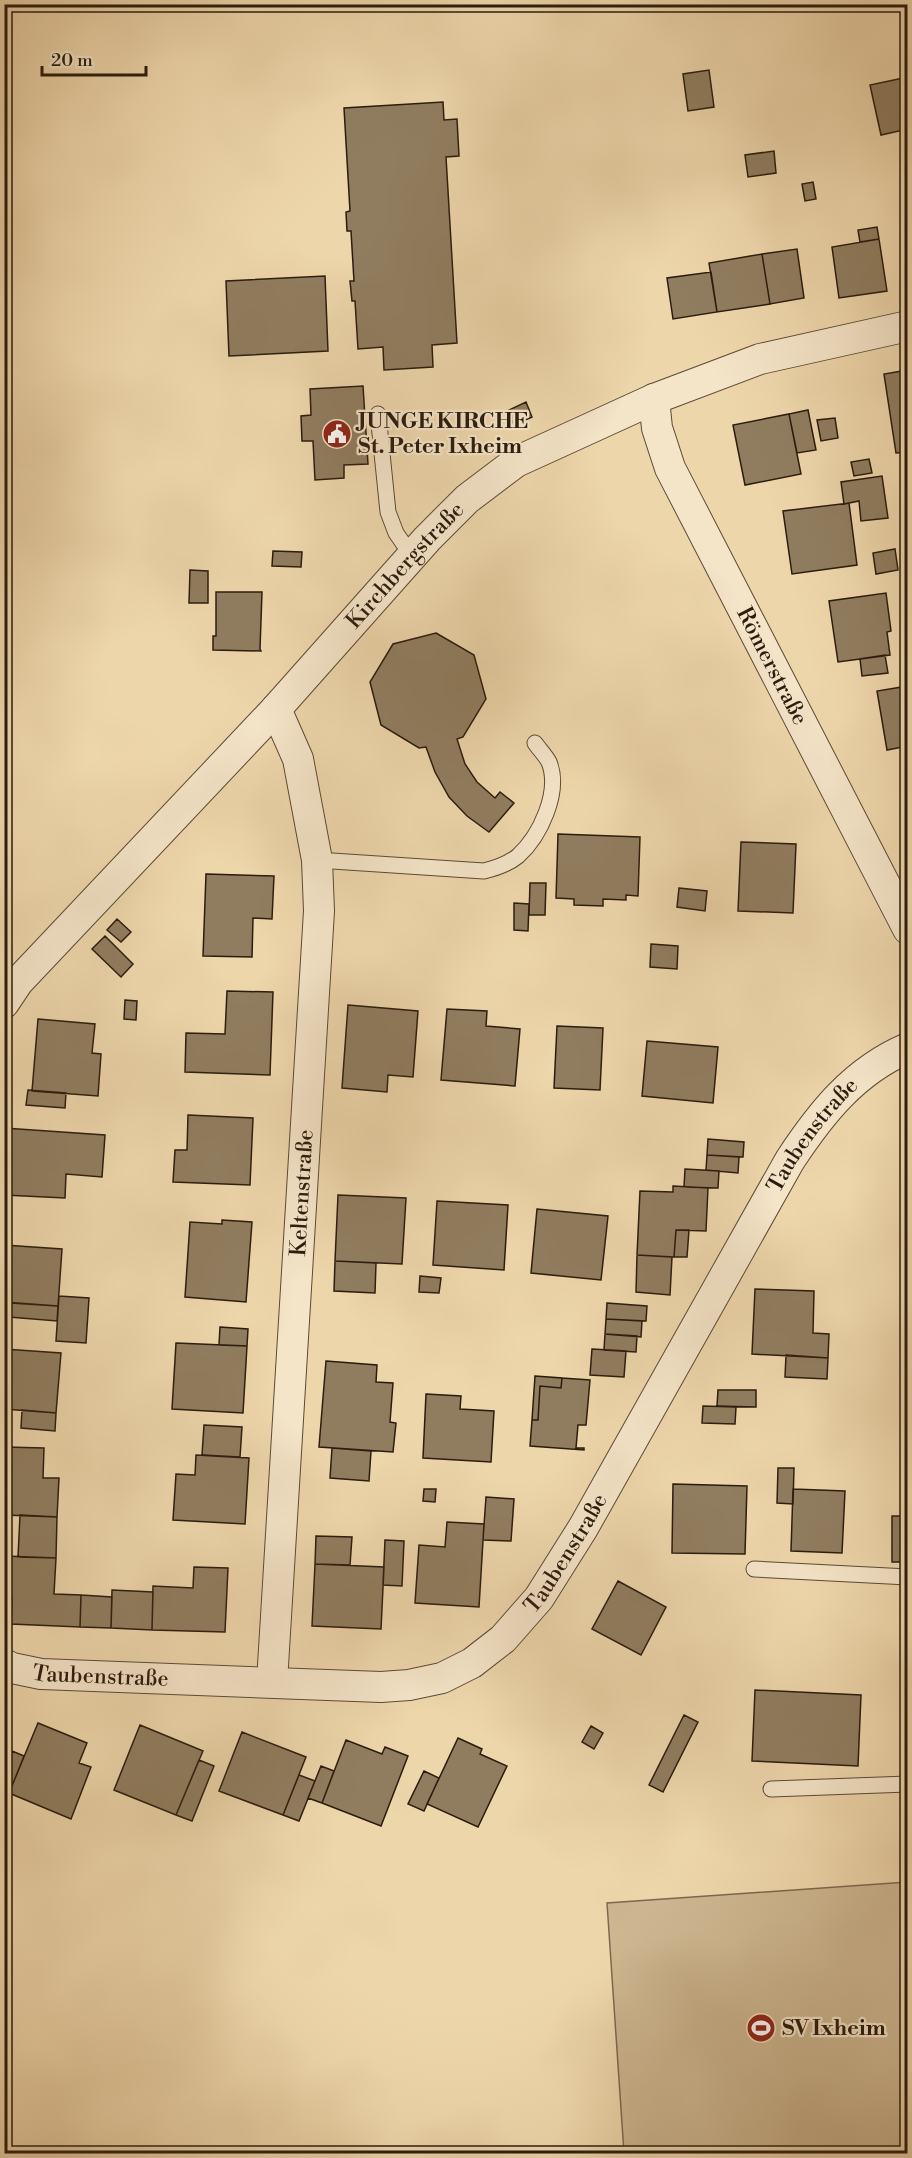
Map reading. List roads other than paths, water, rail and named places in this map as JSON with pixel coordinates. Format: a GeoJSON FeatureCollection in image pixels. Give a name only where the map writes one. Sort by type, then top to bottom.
{"type":"FeatureCollection","features":[{"type":"Feature","properties":{"kind":"street","name":"Kirchbergstraße"},"geometry":{"type":"LineString","coordinates":[[9,988],[276,709],[412,556],[467,499],[516,462],[654,399],[760,359],[908,326]]}},
{"type":"Feature","properties":{"kind":"street","name":"Römerstraße"},"geometry":{"type":"LineString","coordinates":[[654,399],[657,428],[670,468],[908,928]]}},
{"type":"Feature","properties":{"kind":"street","name":"Keltenstraße"},"geometry":{"type":"LineString","coordinates":[[272,1682],[320,911],[317,860],[298,759],[276,709]]}},
{"type":"Feature","properties":{"kind":"street","name":"Taubenstraße"},"geometry":{"type":"LineString","coordinates":[[4,1664],[41,1674],[381,1687],[409,1685],[442,1678],[472,1663],[503,1639],[539,1598],[583,1528],[790,1160],[811,1129],[849,1085],[871,1068],[908,1048]]}},
{"type":"Feature","properties":{"kind":"lane"},"geometry":{"type":"LineString","coordinates":[[378,414],[388,512],[396,533],[412,556]]}},
{"type":"Feature","properties":{"kind":"lane"},"geometry":{"type":"LineString","coordinates":[[317,860],[484,872],[500,867],[517,856],[532,840],[547,810],[553,785],[549,762],[535,743]]}},
{"type":"Feature","properties":{"kind":"lane"},"geometry":{"type":"LineString","coordinates":[[754,1569],[908,1576]]}},
{"type":"Feature","properties":{"kind":"lane"},"geometry":{"type":"LineString","coordinates":[[771,1789],[908,1784]]}},
{"type":"Feature","properties":{"kind":"place","name":"JUNGE KIRCHE St. Peter Ixheim"},"geometry":{"type":"Point","coordinates":[337,434]}},
{"type":"Feature","properties":{"kind":"place","name":"SV Ixheim"},"geometry":{"type":"Point","coordinates":[761,2028]}}]}
